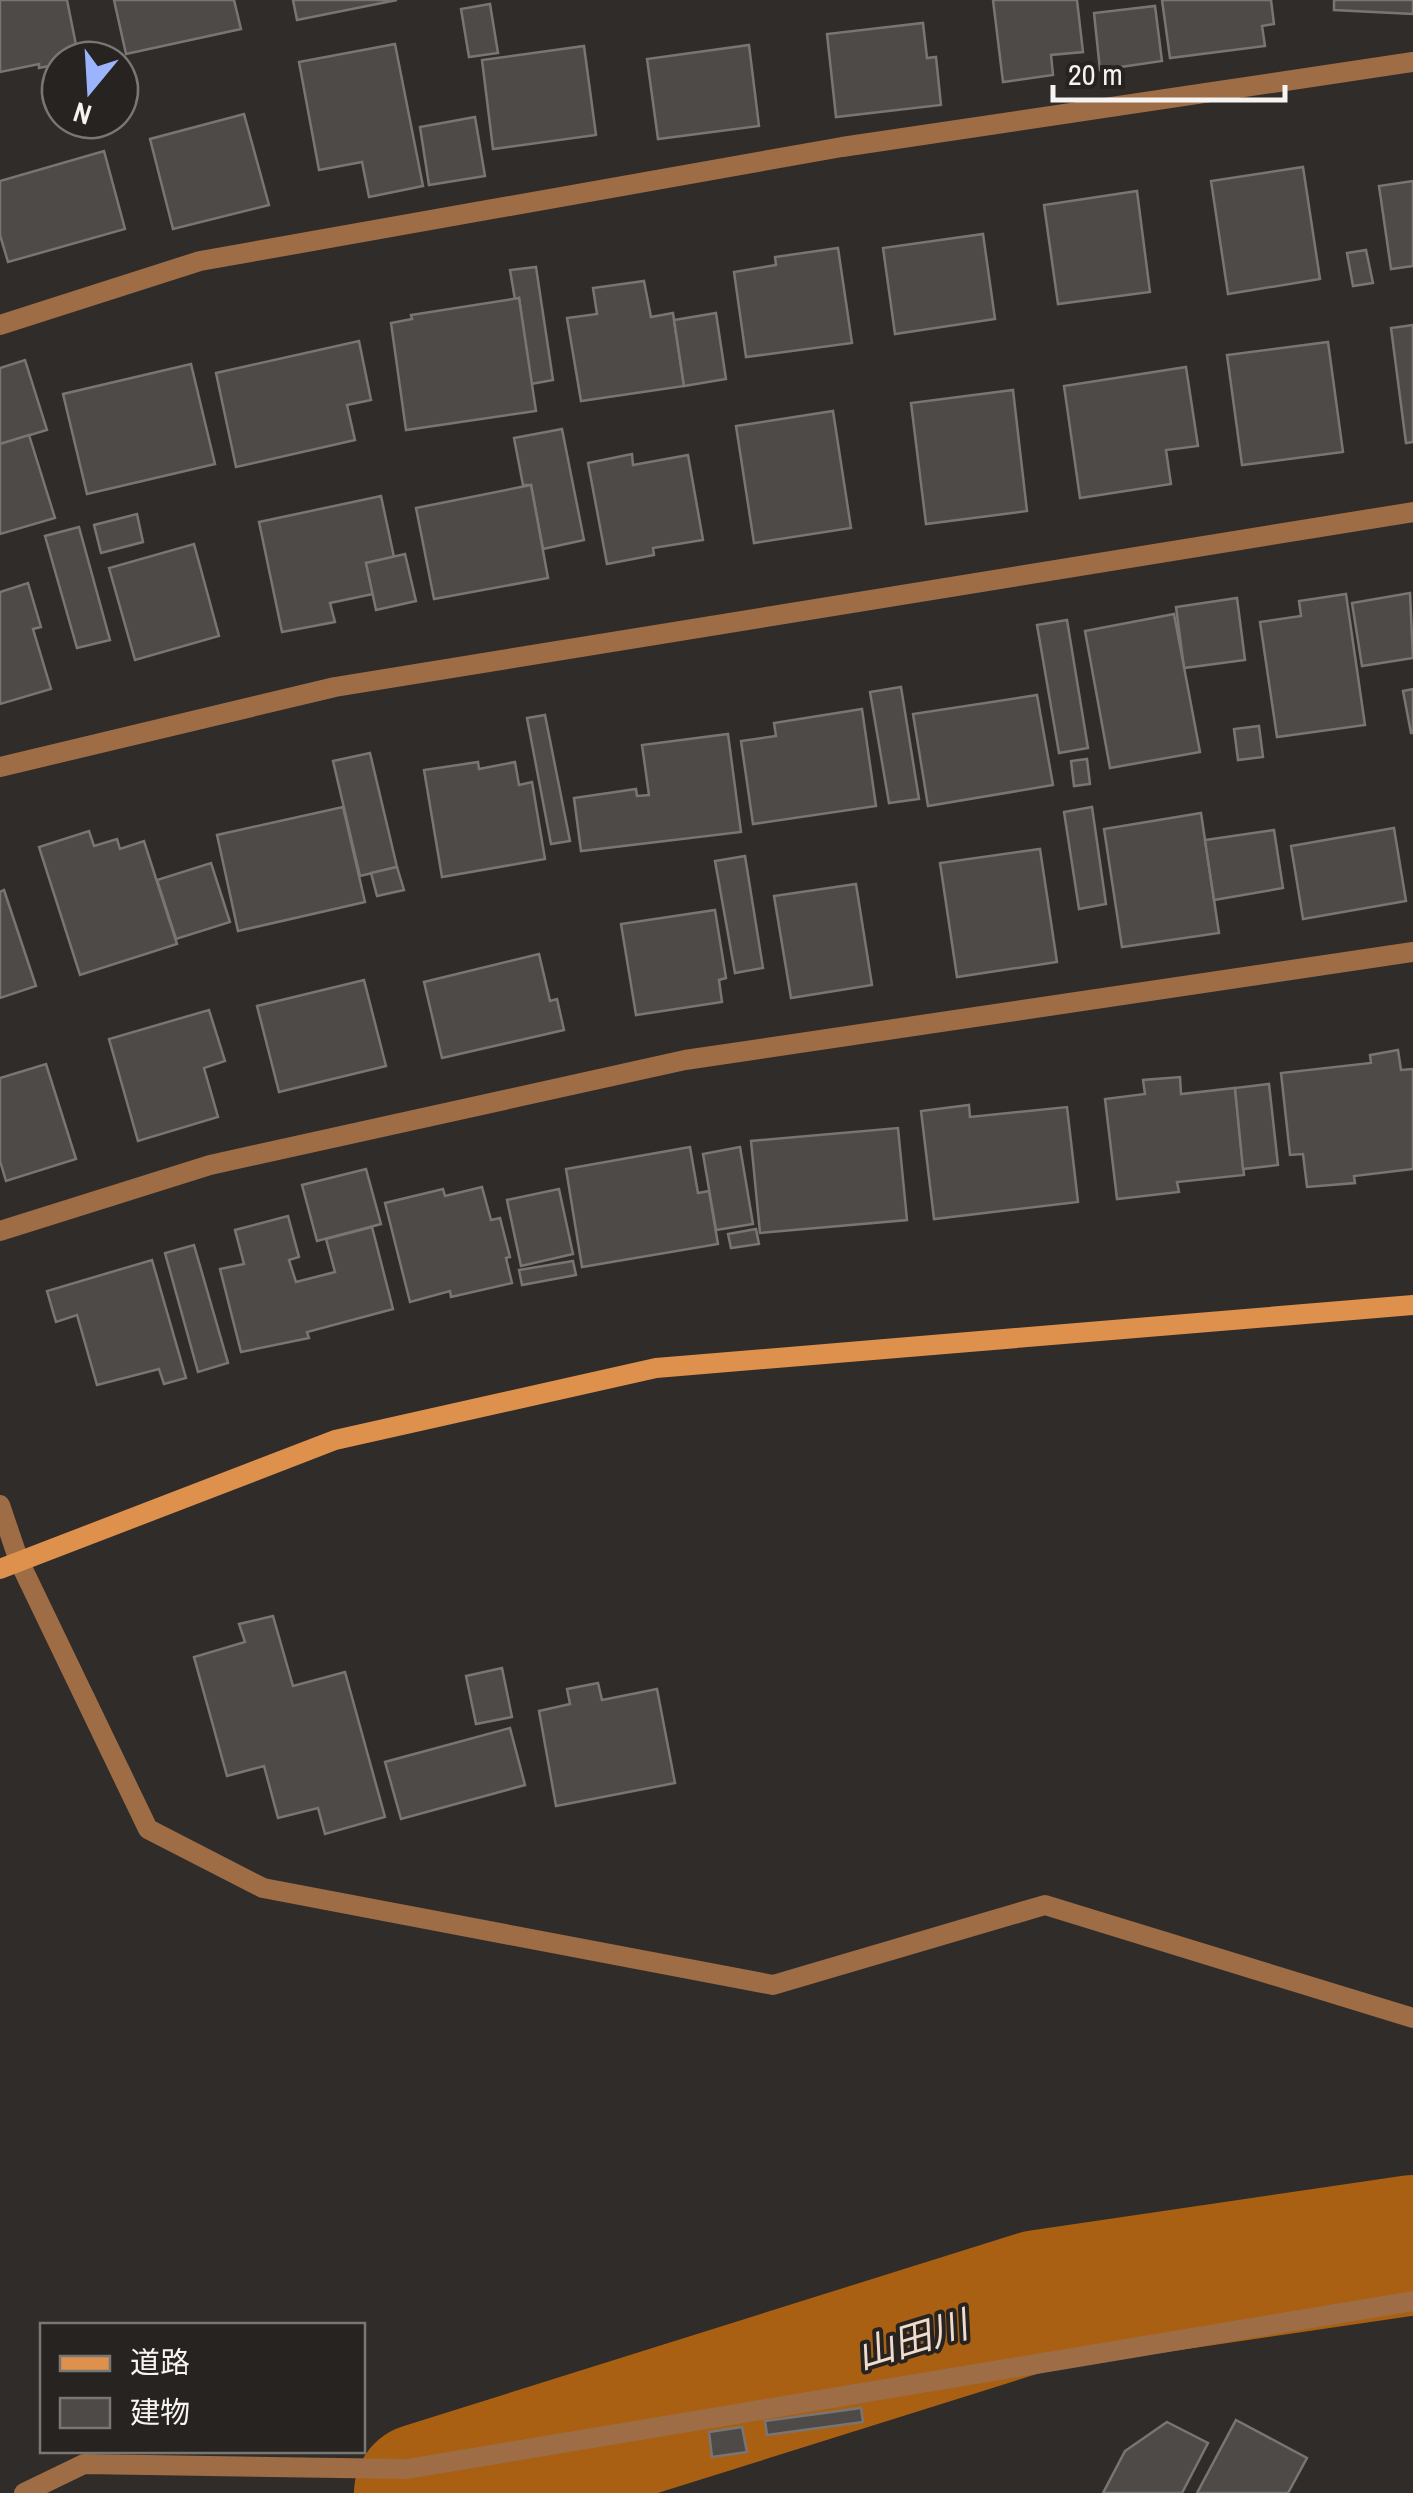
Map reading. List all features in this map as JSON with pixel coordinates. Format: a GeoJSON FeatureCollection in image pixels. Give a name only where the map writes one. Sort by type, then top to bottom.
{"type":"FeatureCollection","features":[{"type":"Feature","properties":{"kind":"street"},"geometry":{"type":"LineString","coordinates":[[0,324],[200,261],[842,147],[1413,62]]}},
{"type":"Feature","properties":{"kind":"street"},"geometry":{"type":"LineString","coordinates":[[0,766],[335,687],[1413,512]]}},
{"type":"Feature","properties":{"kind":"street"},"geometry":{"type":"LineString","coordinates":[[0,1231],[210,1165],[685,1060],[1413,952]]}},
{"type":"Feature","properties":{"kind":"street"},"geometry":{"type":"LineString","coordinates":[[9,1565],[335,1440],[656,1368],[1413,1306]]}},
{"type":"Feature","properties":{"kind":"street"},"geometry":{"type":"LineString","coordinates":[[0,1506],[9,1565],[148,1829],[264,1888],[773,1984],[1046,1905],[1413,2018]]}},
{"type":"Feature","properties":{"kind":"street"},"geometry":{"type":"LineString","coordinates":[[24,2493],[84,2464],[407,2469],[1413,2301]]}},
{"type":"Feature","properties":{"kind":"building"},"geometry":{"type":"Polygon","coordinates":[[[0,0],[67,0],[75,40],[40,40],[40,68],[39,64],[0,72],[0,0]]]}},
{"type":"Feature","properties":{"kind":"building"},"geometry":{"type":"Polygon","coordinates":[[[114,0],[234,0],[241,29],[140,51],[140,40],[123,40],[114,0]]]}},
{"type":"Feature","properties":{"kind":"building"},"geometry":{"type":"Polygon","coordinates":[[[293,0],[397,0],[297,20],[293,0]]]}},
{"type":"Feature","properties":{"kind":"building"},"geometry":{"type":"Polygon","coordinates":[[[993,0],[1077,0],[1083,52],[1051,55],[1053,75],[1003,82],[993,0]]]}},
{"type":"Feature","properties":{"kind":"building"},"geometry":{"type":"Polygon","coordinates":[[[1162,0],[1271,0],[1274,24],[1262,26],[1265,46],[1170,58],[1162,0]]]}},
{"type":"Feature","properties":{"kind":"building"},"geometry":{"type":"Polygon","coordinates":[[[1334,0],[1413,0],[1413,14],[1334,10],[1334,0]]]}},
{"type":"Feature","properties":{"kind":"building"},"geometry":{"type":"Polygon","coordinates":[[[490,4],[498,53],[469,57],[461,9],[490,4]]]}},
{"type":"Feature","properties":{"kind":"building"},"geometry":{"type":"Polygon","coordinates":[[[1155,6],[1162,61],[1100,70],[1094,13],[1155,6]]]}},
{"type":"Feature","properties":{"kind":"building"},"geometry":{"type":"Polygon","coordinates":[[[923,23],[927,58],[936,57],[941,105],[836,117],[827,34],[923,23]]]}},
{"type":"Feature","properties":{"kind":"building"},"geometry":{"type":"Polygon","coordinates":[[[395,44],[423,186],[369,197],[362,162],[319,170],[299,62],[395,44]]]}},
{"type":"Feature","properties":{"kind":"building"},"geometry":{"type":"Polygon","coordinates":[[[749,45],[759,126],[658,139],[647,59],[749,45]]]}},
{"type":"Feature","properties":{"kind":"building"},"geometry":{"type":"Polygon","coordinates":[[[584,46],[596,135],[493,149],[482,60],[584,46]]]}},
{"type":"Feature","properties":{"kind":"building"},"geometry":{"type":"Polygon","coordinates":[[[244,114],[269,205],[173,229],[150,139],[244,114]]]}},
{"type":"Feature","properties":{"kind":"building"},"geometry":{"type":"Polygon","coordinates":[[[475,117],[485,176],[429,185],[420,127],[475,117]]]}},
{"type":"Feature","properties":{"kind":"building"},"geometry":{"type":"Polygon","coordinates":[[[104,151],[125,229],[8,262],[0,235],[0,181],[104,151]]]}},
{"type":"Feature","properties":{"kind":"building"},"geometry":{"type":"Polygon","coordinates":[[[1303,167],[1320,279],[1228,294],[1211,181],[1303,167]]]}},
{"type":"Feature","properties":{"kind":"building"},"geometry":{"type":"Polygon","coordinates":[[[1413,181],[1413,266],[1391,269],[1379,186],[1413,181]]]}},
{"type":"Feature","properties":{"kind":"building"},"geometry":{"type":"Polygon","coordinates":[[[1137,191],[1150,292],[1058,304],[1044,205],[1137,191]]]}},
{"type":"Feature","properties":{"kind":"building"},"geometry":{"type":"Polygon","coordinates":[[[983,234],[995,319],[895,334],[883,248],[983,234]]]}},
{"type":"Feature","properties":{"kind":"building"},"geometry":{"type":"Polygon","coordinates":[[[838,248],[852,343],[746,357],[734,272],[776,265],[775,257],[838,248]]]}},
{"type":"Feature","properties":{"kind":"building"},"geometry":{"type":"Polygon","coordinates":[[[1366,250],[1373,283],[1353,286],[1347,253],[1366,250]]]}},
{"type":"Feature","properties":{"kind":"building"},"geometry":{"type":"Polygon","coordinates":[[[536,267],[553,380],[531,384],[519,298],[515,300],[510,270],[536,267]]]}},
{"type":"Feature","properties":{"kind":"building"},"geometry":{"type":"Polygon","coordinates":[[[644,281],[651,317],[673,313],[684,386],[581,401],[567,318],[597,314],[593,288],[644,281]]]}},
{"type":"Feature","properties":{"kind":"building"},"geometry":{"type":"Polygon","coordinates":[[[519,298],[536,411],[406,430],[391,323],[412,319],[411,315],[519,298]]]}},
{"type":"Feature","properties":{"kind":"building"},"geometry":{"type":"Polygon","coordinates":[[[716,313],[726,379],[684,386],[674,320],[716,313]]]}},
{"type":"Feature","properties":{"kind":"building"},"geometry":{"type":"Polygon","coordinates":[[[1413,325],[1413,442],[1406,443],[1391,328],[1413,325]]]}},
{"type":"Feature","properties":{"kind":"building"},"geometry":{"type":"Polygon","coordinates":[[[359,341],[371,400],[347,405],[355,440],[236,467],[216,373],[359,341]]]}},
{"type":"Feature","properties":{"kind":"building"},"geometry":{"type":"Polygon","coordinates":[[[1328,342],[1343,452],[1242,465],[1227,355],[1328,342]]]}},
{"type":"Feature","properties":{"kind":"building"},"geometry":{"type":"Polygon","coordinates":[[[25,360],[47,430],[0,444],[0,368],[25,360]]]}},
{"type":"Feature","properties":{"kind":"building"},"geometry":{"type":"Polygon","coordinates":[[[191,364],[215,464],[87,494],[63,394],[191,364]]]}},
{"type":"Feature","properties":{"kind":"building"},"geometry":{"type":"Polygon","coordinates":[[[1186,367],[1198,446],[1166,450],[1171,484],[1080,498],[1064,386],[1186,367]]]}},
{"type":"Feature","properties":{"kind":"building"},"geometry":{"type":"Polygon","coordinates":[[[1013,390],[1027,511],[926,524],[911,403],[1013,390]]]}},
{"type":"Feature","properties":{"kind":"building"},"geometry":{"type":"Polygon","coordinates":[[[833,411],[851,528],[754,543],[736,426],[833,411]]]}},
{"type":"Feature","properties":{"kind":"building"},"geometry":{"type":"Polygon","coordinates":[[[562,429],[584,540],[543,549],[531,485],[523,485],[514,438],[562,429]]]}},
{"type":"Feature","properties":{"kind":"building"},"geometry":{"type":"Polygon","coordinates":[[[29,435],[55,518],[0,534],[0,444],[29,435]]]}},
{"type":"Feature","properties":{"kind":"building"},"geometry":{"type":"Polygon","coordinates":[[[632,454],[633,465],[688,455],[703,540],[653,548],[654,555],[607,564],[588,463],[632,454]]]}},
{"type":"Feature","properties":{"kind":"building"},"geometry":{"type":"Polygon","coordinates":[[[531,485],[548,578],[434,599],[416,508],[531,485]]]}},
{"type":"Feature","properties":{"kind":"building"},"geometry":{"type":"Polygon","coordinates":[[[381,496],[394,557],[366,563],[373,594],[330,603],[335,622],[282,632],[259,522],[381,496]]]}},
{"type":"Feature","properties":{"kind":"building"},"geometry":{"type":"Polygon","coordinates":[[[137,514],[143,542],[101,553],[94,525],[137,514]]]}},
{"type":"Feature","properties":{"kind":"building"},"geometry":{"type":"Polygon","coordinates":[[[79,527],[110,640],[77,648],[45,536],[79,527]]]}},
{"type":"Feature","properties":{"kind":"building"},"geometry":{"type":"Polygon","coordinates":[[[194,544],[219,636],[135,660],[109,568],[194,544]]]}},
{"type":"Feature","properties":{"kind":"building"},"geometry":{"type":"Polygon","coordinates":[[[405,554],[416,601],[376,610],[366,563],[405,554]]]}},
{"type":"Feature","properties":{"kind":"building"},"geometry":{"type":"Polygon","coordinates":[[[28,583],[41,627],[33,629],[51,689],[0,704],[0,592],[28,583]]]}},
{"type":"Feature","properties":{"kind":"building"},"geometry":{"type":"Polygon","coordinates":[[[1410,593],[1413,658],[1362,666],[1352,603],[1410,593]]]}},
{"type":"Feature","properties":{"kind":"building"},"geometry":{"type":"Polygon","coordinates":[[[1346,594],[1365,725],[1277,737],[1260,622],[1301,616],[1299,601],[1346,594]]]}},
{"type":"Feature","properties":{"kind":"building"},"geometry":{"type":"Polygon","coordinates":[[[1237,598],[1245,660],[1184,668],[1176,607],[1237,598]]]}},
{"type":"Feature","properties":{"kind":"building"},"geometry":{"type":"Polygon","coordinates":[[[1174,614],[1200,752],[1110,768],[1085,631],[1174,614]]]}},
{"type":"Feature","properties":{"kind":"building"},"geometry":{"type":"Polygon","coordinates":[[[1067,620],[1088,748],[1059,753],[1037,625],[1067,620]]]}},
{"type":"Feature","properties":{"kind":"building"},"geometry":{"type":"Polygon","coordinates":[[[901,687],[919,799],[889,803],[870,692],[901,687]]]}},
{"type":"Feature","properties":{"kind":"building"},"geometry":{"type":"Polygon","coordinates":[[[1413,689],[1413,733],[1411,733],[1403,691],[1413,689]]]}},
{"type":"Feature","properties":{"kind":"building"},"geometry":{"type":"Polygon","coordinates":[[[1037,695],[1053,785],[928,806],[913,714],[1037,695]]]}},
{"type":"Feature","properties":{"kind":"building"},"geometry":{"type":"Polygon","coordinates":[[[862,709],[876,806],[753,824],[741,741],[776,736],[774,723],[862,709]]]}},
{"type":"Feature","properties":{"kind":"building"},"geometry":{"type":"Polygon","coordinates":[[[545,715],[570,841],[551,844],[527,718],[545,715]]]}},
{"type":"Feature","properties":{"kind":"building"},"geometry":{"type":"Polygon","coordinates":[[[1259,726],[1263,757],[1238,760],[1234,729],[1259,726]]]}},
{"type":"Feature","properties":{"kind":"building"},"geometry":{"type":"Polygon","coordinates":[[[728,734],[741,832],[581,851],[574,798],[636,789],[637,796],[649,795],[642,745],[728,734]]]}},
{"type":"Feature","properties":{"kind":"building"},"geometry":{"type":"Polygon","coordinates":[[[370,753],[397,867],[360,876],[333,761],[370,753]]]}},
{"type":"Feature","properties":{"kind":"building"},"geometry":{"type":"Polygon","coordinates":[[[1087,759],[1090,784],[1074,786],[1071,761],[1087,759]]]}},
{"type":"Feature","properties":{"kind":"building"},"geometry":{"type":"Polygon","coordinates":[[[478,762],[479,769],[515,762],[519,785],[532,782],[545,859],[442,877],[424,770],[478,762]]]}},
{"type":"Feature","properties":{"kind":"building"},"geometry":{"type":"Polygon","coordinates":[[[343,807],[365,902],[238,931],[217,835],[343,807]]]}},
{"type":"Feature","properties":{"kind":"building"},"geometry":{"type":"Polygon","coordinates":[[[1092,807],[1106,904],[1079,909],[1064,812],[1092,807]]]}},
{"type":"Feature","properties":{"kind":"building"},"geometry":{"type":"Polygon","coordinates":[[[1201,813],[1219,933],[1122,947],[1104,829],[1201,813]]]}},
{"type":"Feature","properties":{"kind":"building"},"geometry":{"type":"Polygon","coordinates":[[[1394,828],[1406,901],[1303,919],[1291,846],[1394,828]]]}},
{"type":"Feature","properties":{"kind":"building"},"geometry":{"type":"Polygon","coordinates":[[[1274,830],[1283,888],[1214,900],[1205,840],[1274,830]]]}},
{"type":"Feature","properties":{"kind":"building"},"geometry":{"type":"Polygon","coordinates":[[[89,831],[94,846],[117,839],[120,849],[144,841],[177,944],[80,975],[39,847],[89,831]]]}},
{"type":"Feature","properties":{"kind":"building"},"geometry":{"type":"Polygon","coordinates":[[[1040,849],[1057,962],[957,977],[940,863],[1040,849]]]}},
{"type":"Feature","properties":{"kind":"building"},"geometry":{"type":"Polygon","coordinates":[[[745,856],[763,968],[735,973],[715,861],[745,856]]]}},
{"type":"Feature","properties":{"kind":"building"},"geometry":{"type":"Polygon","coordinates":[[[211,863],[230,922],[176,939],[157,880],[211,863]]]}},
{"type":"Feature","properties":{"kind":"building"},"geometry":{"type":"Polygon","coordinates":[[[397,867],[404,890],[377,896],[371,873],[397,867]]]}},
{"type":"Feature","properties":{"kind":"building"},"geometry":{"type":"Polygon","coordinates":[[[856,884],[872,985],[791,998],[774,896],[856,884]]]}},
{"type":"Feature","properties":{"kind":"building"},"geometry":{"type":"Polygon","coordinates":[[[4,890],[36,986],[0,998],[0,892],[4,890]]]}},
{"type":"Feature","properties":{"kind":"building"},"geometry":{"type":"Polygon","coordinates":[[[715,910],[726,978],[719,980],[722,1002],[636,1015],[621,924],[715,910]]]}},
{"type":"Feature","properties":{"kind":"building"},"geometry":{"type":"Polygon","coordinates":[[[539,954],[550,1001],[557,999],[564,1030],[442,1058],[424,982],[539,954]]]}},
{"type":"Feature","properties":{"kind":"building"},"geometry":{"type":"Polygon","coordinates":[[[364,980],[386,1066],[279,1092],[257,1006],[364,980]]]}},
{"type":"Feature","properties":{"kind":"building"},"geometry":{"type":"Polygon","coordinates":[[[209,1010],[225,1061],[204,1068],[218,1117],[138,1141],[109,1039],[209,1010]]]}},
{"type":"Feature","properties":{"kind":"building"},"geometry":{"type":"Polygon","coordinates":[[[1398,1050],[1401,1070],[1413,1069],[1413,1169],[1354,1176],[1355,1183],[1307,1187],[1303,1154],[1290,1155],[1281,1073],[1371,1063],[1370,1055],[1398,1050]]]}},
{"type":"Feature","properties":{"kind":"building"},"geometry":{"type":"Polygon","coordinates":[[[46,1064],[76,1159],[6,1181],[0,1161],[0,1078],[46,1064]]]}},
{"type":"Feature","properties":{"kind":"building"},"geometry":{"type":"Polygon","coordinates":[[[1180,1077],[1181,1094],[1235,1088],[1244,1175],[1177,1182],[1179,1192],[1117,1199],[1105,1099],[1145,1094],[1143,1080],[1180,1077]]]}},
{"type":"Feature","properties":{"kind":"building"},"geometry":{"type":"Polygon","coordinates":[[[1269,1084],[1278,1165],[1243,1169],[1235,1088],[1269,1084]]]}},
{"type":"Feature","properties":{"kind":"building"},"geometry":{"type":"Polygon","coordinates":[[[969,1105],[970,1117],[1067,1107],[1078,1202],[934,1219],[921,1111],[969,1105]]]}},
{"type":"Feature","properties":{"kind":"building"},"geometry":{"type":"Polygon","coordinates":[[[898,1128],[907,1220],[760,1233],[751,1141],[898,1128]]]}},
{"type":"Feature","properties":{"kind":"building"},"geometry":{"type":"Polygon","coordinates":[[[690,1147],[698,1193],[709,1191],[718,1244],[582,1267],[566,1169],[690,1147]]]}},
{"type":"Feature","properties":{"kind":"building"},"geometry":{"type":"Polygon","coordinates":[[[740,1147],[753,1224],[716,1230],[703,1154],[740,1147]]]}},
{"type":"Feature","properties":{"kind":"building"},"geometry":{"type":"Polygon","coordinates":[[[366,1169],[381,1224],[317,1241],[302,1185],[366,1169]]]}},
{"type":"Feature","properties":{"kind":"building"},"geometry":{"type":"Polygon","coordinates":[[[482,1187],[491,1220],[500,1218],[512,1283],[451,1297],[450,1291],[410,1302],[385,1203],[443,1189],[445,1196],[482,1187]]]}},
{"type":"Feature","properties":{"kind":"building"},"geometry":{"type":"Polygon","coordinates":[[[559,1189],[573,1254],[521,1266],[507,1200],[559,1189]]]}},
{"type":"Feature","properties":{"kind":"building"},"geometry":{"type":"Polygon","coordinates":[[[288,1216],[299,1257],[289,1260],[296,1282],[335,1272],[326,1239],[372,1227],[393,1309],[307,1332],[309,1338],[241,1352],[220,1269],[244,1264],[235,1230],[288,1216]]]}},
{"type":"Feature","properties":{"kind":"building"},"geometry":{"type":"Polygon","coordinates":[[[756,1229],[759,1244],[731,1248],[728,1234],[756,1229]]]}},
{"type":"Feature","properties":{"kind":"building"},"geometry":{"type":"Polygon","coordinates":[[[194,1245],[228,1363],[198,1372],[165,1253],[194,1245]]]}},
{"type":"Feature","properties":{"kind":"building"},"geometry":{"type":"Polygon","coordinates":[[[152,1260],[186,1378],[164,1384],[159,1369],[97,1385],[77,1315],[56,1322],[47,1291],[152,1260]]]}},
{"type":"Feature","properties":{"kind":"building"},"geometry":{"type":"Polygon","coordinates":[[[573,1261],[576,1275],[522,1285],[519,1270],[573,1261]]]}},
{"type":"Feature","properties":{"kind":"building"},"geometry":{"type":"Polygon","coordinates":[[[273,1616],[293,1686],[345,1672],[385,1817],[325,1834],[318,1808],[278,1818],[264,1766],[227,1776],[194,1657],[245,1642],[239,1624],[273,1616]]]}},
{"type":"Feature","properties":{"kind":"building"},"geometry":{"type":"Polygon","coordinates":[[[502,1668],[512,1717],[476,1724],[466,1676],[502,1668]]]}},
{"type":"Feature","properties":{"kind":"building"},"geometry":{"type":"Polygon","coordinates":[[[598,1683],[602,1700],[657,1689],[675,1783],[556,1806],[539,1711],[570,1704],[567,1689],[598,1683]]]}},
{"type":"Feature","properties":{"kind":"building"},"geometry":{"type":"Polygon","coordinates":[[[510,1728],[525,1785],[401,1819],[385,1762],[510,1728]]]}},
{"type":"Feature","properties":{"kind":"building"},"geometry":{"type":"Polygon","coordinates":[[[861,2408],[863,2422],[767,2435],[765,2421],[861,2408]]]}},
{"type":"Feature","properties":{"kind":"building"},"geometry":{"type":"Polygon","coordinates":[[[1236,2420],[1307,2458],[1288,2493],[1197,2493],[1236,2420]]]}},
{"type":"Feature","properties":{"kind":"building"},"geometry":{"type":"Polygon","coordinates":[[[1167,2422],[1208,2443],[1182,2493],[1103,2493],[1125,2451],[1167,2422]]]}},
{"type":"Feature","properties":{"kind":"building"},"geometry":{"type":"Polygon","coordinates":[[[742,2427],[747,2452],[712,2457],[709,2432],[742,2427]]]}},
{"type":"Feature","properties":{"kind":"waterway","name":"山田川"},"geometry":{"type":"LineString","coordinates":[[424,2493],[1039,2300],[1413,2245]]}}]}
